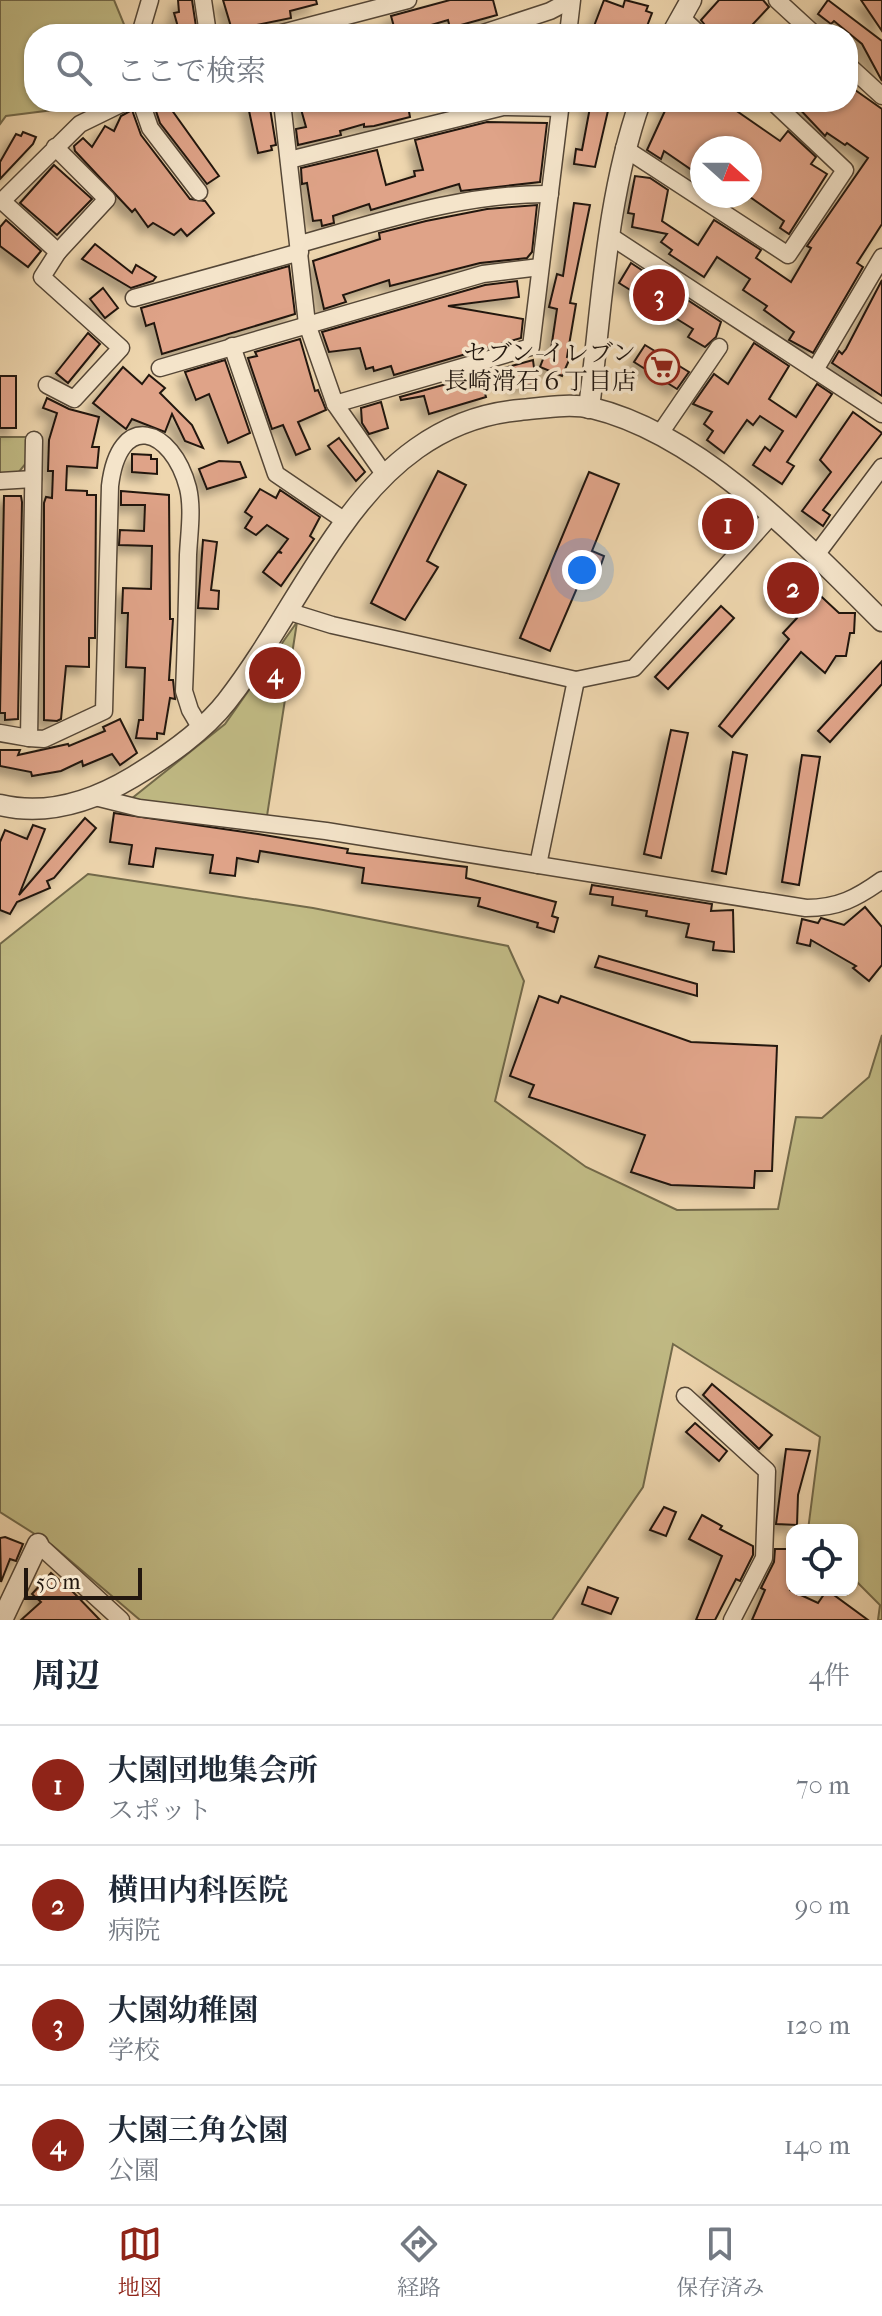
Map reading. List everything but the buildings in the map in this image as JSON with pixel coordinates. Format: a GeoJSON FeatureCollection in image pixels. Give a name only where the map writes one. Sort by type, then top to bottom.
{"type":"FeatureCollection","features":[{"type":"Feature","properties":{"kind":"street"},"geometry":{"type":"LineString","coordinates":[[143,24],[150,0]]}},
{"type":"Feature","properties":{"kind":"street"},"geometry":{"type":"LineString","coordinates":[[203,0],[207,24]]}},
{"type":"Feature","properties":{"kind":"street"},"geometry":{"type":"LineString","coordinates":[[316,24],[408,0]]}},
{"type":"Feature","properties":{"kind":"street"},"geometry":{"type":"LineString","coordinates":[[510,24],[550,11],[571,0]]}},
{"type":"Feature","properties":{"kind":"street"},"geometry":{"type":"LineString","coordinates":[[569,24],[571,0]]}},
{"type":"Feature","properties":{"kind":"street"},"geometry":{"type":"LineString","coordinates":[[777,0],[803,24]]}},
{"type":"Feature","properties":{"kind":"street"},"geometry":{"type":"LineString","coordinates":[[858,74],[882,96]]}},
{"type":"Feature","properties":{"kind":"street"},"geometry":{"type":"LineString","coordinates":[[58,252],[2,201],[80,124],[105,112]]}},
{"type":"Feature","properties":{"kind":"street"},"geometry":{"type":"LineString","coordinates":[[144,112],[150,128],[199,192]]}},
{"type":"Feature","properties":{"kind":"street"},"geometry":{"type":"LineString","coordinates":[[283,112],[307,324],[335,404],[384,474]]}},
{"type":"Feature","properties":{"kind":"street"},"geometry":{"type":"LineString","coordinates":[[289,160],[483,112]]}},
{"type":"Feature","properties":{"kind":"street"},"geometry":{"type":"LineString","coordinates":[[335,404],[531,347],[560,112]]}},
{"type":"Feature","properties":{"kind":"street"},"geometry":{"type":"LineString","coordinates":[[589,408],[624,148],[637,112]]}},
{"type":"Feature","properties":{"kind":"street"},"geometry":{"type":"LineString","coordinates":[[624,148],[788,255],[845,170],[784,112]]}},
{"type":"Feature","properties":{"kind":"street"},"geometry":{"type":"LineString","coordinates":[[47,385],[74,399],[121,348],[42,277],[58,252],[107,199],[55,147]]}},
{"type":"Feature","properties":{"kind":"street"},"geometry":{"type":"LineString","coordinates":[[134,298],[456,202],[504,194],[550,194]]}},
{"type":"Feature","properties":{"kind":"street"},"geometry":{"type":"LineString","coordinates":[[610,236],[882,414]]}},
{"type":"Feature","properties":{"kind":"street"},"geometry":{"type":"LineString","coordinates":[[815,370],[882,257]]}},
{"type":"Feature","properties":{"kind":"street"},"geometry":{"type":"LineString","coordinates":[[160,368],[483,274],[540,267]]}},
{"type":"Feature","properties":{"kind":"street"},"geometry":{"type":"LineString","coordinates":[[232,346],[276,474],[345,521]]}},
{"type":"Feature","properties":{"kind":"street"},"geometry":{"type":"LineString","coordinates":[[659,435],[719,347]]}},
{"type":"Feature","properties":{"kind":"street"},"geometry":{"type":"LineString","coordinates":[[0,805],[41,809],[95,797],[159,761],[227,702],[345,521],[384,474],[419,445],[478,418],[517,410],[589,408],[659,435],[773,514],[882,621]]}},
{"type":"Feature","properties":{"kind":"street"},"geometry":{"type":"LineString","coordinates":[[0,733],[44,739],[104,711],[110,486],[115,455],[125,441],[134,436],[154,437],[167,446],[188,488],[184,691],[200,727]]}},
{"type":"Feature","properties":{"kind":"street"},"geometry":{"type":"LineString","coordinates":[[29,738],[34,440]]}},
{"type":"Feature","properties":{"kind":"street"},"geometry":{"type":"LineString","coordinates":[[816,555],[882,467]]}},
{"type":"Feature","properties":{"kind":"street"},"geometry":{"type":"LineString","coordinates":[[0,481],[33,479]]}},
{"type":"Feature","properties":{"kind":"street"},"geometry":{"type":"LineString","coordinates":[[287,611],[576,680],[634,668],[773,514]]}},
{"type":"Feature","properties":{"kind":"street"},"geometry":{"type":"LineString","coordinates":[[538,865],[576,680]]}},
{"type":"Feature","properties":{"kind":"street"},"geometry":{"type":"LineString","coordinates":[[95,797],[139,808],[326,831],[806,908],[829,908],[856,899],[882,880]]}},
{"type":"Feature","properties":{"kind":"street"},"geometry":{"type":"LineString","coordinates":[[685,1396],[767,1471],[764,1558],[732,1620]]}},
{"type":"Feature","properties":{"kind":"street"},"geometry":{"type":"LineString","coordinates":[[2,1620],[38,1544],[121,1620]]}},
{"type":"Feature","properties":{"kind":"shaded area"},"geometry":{"type":"Polygon","coordinates":[[[0,0],[114,0],[124,24],[24,24],[24,112],[38,112],[6,116],[0,124],[0,0]]]}},
{"type":"Feature","properties":{"kind":"shaded area"},"geometry":{"type":"Polygon","coordinates":[[[0,437],[27,437],[27,462],[18,473],[0,473],[0,437]]]}},
{"type":"Feature","properties":{"kind":"shaded area"},"geometry":{"type":"Polygon","coordinates":[[[297,622],[267,816],[131,799],[225,724],[297,622]]]}},
{"type":"Feature","properties":{"kind":"shaded area"},"geometry":{"type":"Polygon","coordinates":[[[88,874],[313,908],[508,946],[524,981],[495,1101],[586,1167],[677,1210],[778,1209],[796,1117],[822,1118],[869,1077],[882,1035],[882,1620],[878,1620],[880,1605],[858,1583],[858,1524],[809,1524],[820,1437],[673,1344],[643,1487],[552,1620],[140,1620],[52,1545],[0,1512],[0,944],[88,874]]]}},
{"type":"Feature","properties":{"kind":"place","name":"大園幼稚園"},"geometry":{"type":"Point","coordinates":[659,295]}},
{"type":"Feature","properties":{"kind":"place","name":"セブン-イレブン 長崎滑石６丁目店"},"geometry":{"type":"Point","coordinates":[662,367]}},
{"type":"Feature","properties":{"kind":"place","name":"大園団地集会所"},"geometry":{"type":"Point","coordinates":[728,524]}},
{"type":"Feature","properties":{"kind":"place","name":"横田内科医院"},"geometry":{"type":"Point","coordinates":[793,588]}},
{"type":"Feature","properties":{"kind":"place","name":"大園三角公園"},"geometry":{"type":"Point","coordinates":[275,673]}}]}
